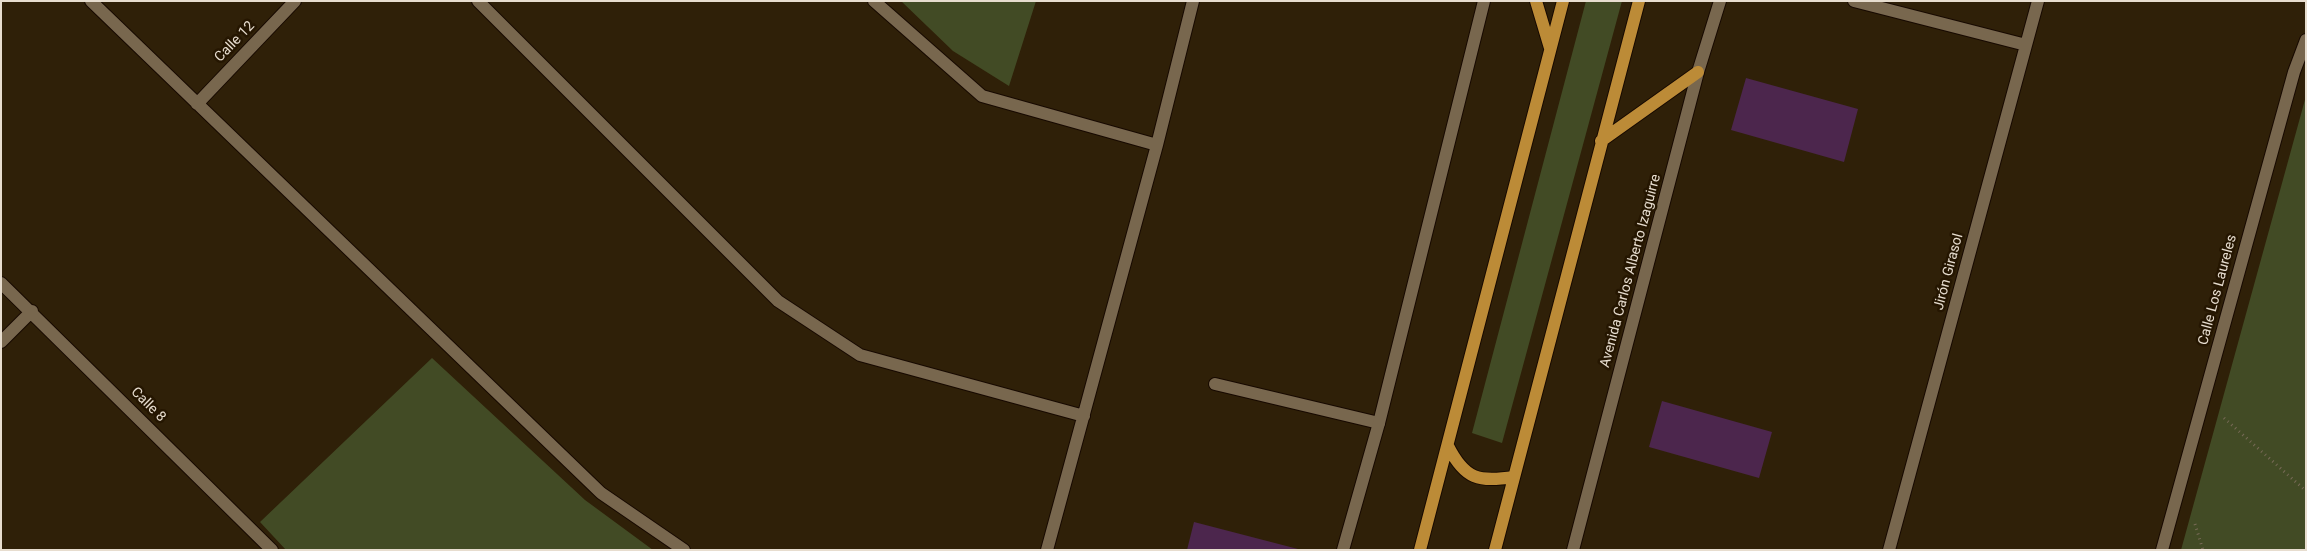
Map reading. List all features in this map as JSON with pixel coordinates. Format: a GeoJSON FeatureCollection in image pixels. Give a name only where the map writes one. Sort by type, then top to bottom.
{"type":"FeatureCollection","features":[{"type":"Feature","properties":{"kind":"main road"},"geometry":{"type":"LineString","coordinates":[[1536,1],[1550,48]]}},
{"type":"Feature","properties":{"kind":"main road"},"geometry":{"type":"LineString","coordinates":[[1420,550],[1563,1]]}},
{"type":"Feature","properties":{"kind":"main road"},"geometry":{"type":"LineString","coordinates":[[1495,550],[1639,1]]}},
{"type":"Feature","properties":{"kind":"main road"},"geometry":{"type":"LineString","coordinates":[[1602,141],[1698,72]]}},
{"type":"Feature","properties":{"kind":"main road"},"geometry":{"type":"LineString","coordinates":[[1448,446],[1456,463],[1465,472],[1477,478],[1492,480],[1514,477]]}},
{"type":"Feature","properties":{"kind":"street"},"geometry":{"type":"LineString","coordinates":[[91,1],[601,493],[684,550]]}},
{"type":"Feature","properties":{"kind":"street","name":"Calle 12"},"geometry":{"type":"LineString","coordinates":[[197,104],[295,1]]}},
{"type":"Feature","properties":{"kind":"street"},"geometry":{"type":"LineString","coordinates":[[478,1],[778,301],[860,355],[1084,416]]}},
{"type":"Feature","properties":{"kind":"street"},"geometry":{"type":"LineString","coordinates":[[874,1],[982,96],[1157,145]]}},
{"type":"Feature","properties":{"kind":"street"},"geometry":{"type":"LineString","coordinates":[[1047,550],[1157,145],[1193,1]]}},
{"type":"Feature","properties":{"kind":"street"},"geometry":{"type":"LineString","coordinates":[[1343,550],[1379,423],[1484,1]]}},
{"type":"Feature","properties":{"kind":"street","name":"Avenida Carlos Alberto Izaguirre"},"geometry":{"type":"LineString","coordinates":[[1573,550],[1698,72],[1720,1]]}},
{"type":"Feature","properties":{"kind":"street"},"geometry":{"type":"LineString","coordinates":[[1854,1],[2026,45]]}},
{"type":"Feature","properties":{"kind":"street","name":"Jirón Girasol"},"geometry":{"type":"LineString","coordinates":[[1889,550],[2038,1]]}},
{"type":"Feature","properties":{"kind":"street","name":"Calle Los Laureles"},"geometry":{"type":"LineString","coordinates":[[2162,550],[2294,72],[2306,40]]}},
{"type":"Feature","properties":{"kind":"street","name":"Calle 8"},"geometry":{"type":"LineString","coordinates":[[1,283],[32,311],[272,550]]}},
{"type":"Feature","properties":{"kind":"street"},"geometry":{"type":"LineString","coordinates":[[1,342],[32,311]]}},
{"type":"Feature","properties":{"kind":"street"},"geometry":{"type":"LineString","coordinates":[[1215,384],[1379,423]]}},
{"type":"Feature","properties":{"kind":"path"},"geometry":{"type":"LineString","coordinates":[[2203,400],[2306,491]]}},
{"type":"Feature","properties":{"kind":"green space"},"geometry":{"type":"Polygon","coordinates":[[[901,1],[1036,1],[1009,86],[953,51],[901,1]]]}},
{"type":"Feature","properties":{"kind":"green space"},"geometry":{"type":"Polygon","coordinates":[[[1586,1],[1622,1],[1502,443],[1472,433],[1586,1]]]}},
{"type":"Feature","properties":{"kind":"green space"},"geometry":{"type":"Polygon","coordinates":[[[2306,96],[2306,550],[2181,550],[2306,96]]]}},
{"type":"Feature","properties":{"kind":"green space"},"geometry":{"type":"Polygon","coordinates":[[[432,358],[585,500],[653,550],[286,550],[260,522],[432,358]]]}},
{"type":"Feature","properties":{"kind":"building"},"geometry":{"type":"Polygon","coordinates":[[[1746,78],[1858,109],[1844,162],[1731,130],[1746,78]]]}},
{"type":"Feature","properties":{"kind":"building"},"geometry":{"type":"Polygon","coordinates":[[[1662,401],[1772,432],[1759,478],[1649,447],[1662,401]]]}},
{"type":"Feature","properties":{"kind":"building"},"geometry":{"type":"Polygon","coordinates":[[[1194,522],[1298,549],[1298,550],[1187,550],[1194,522]]]}}]}
